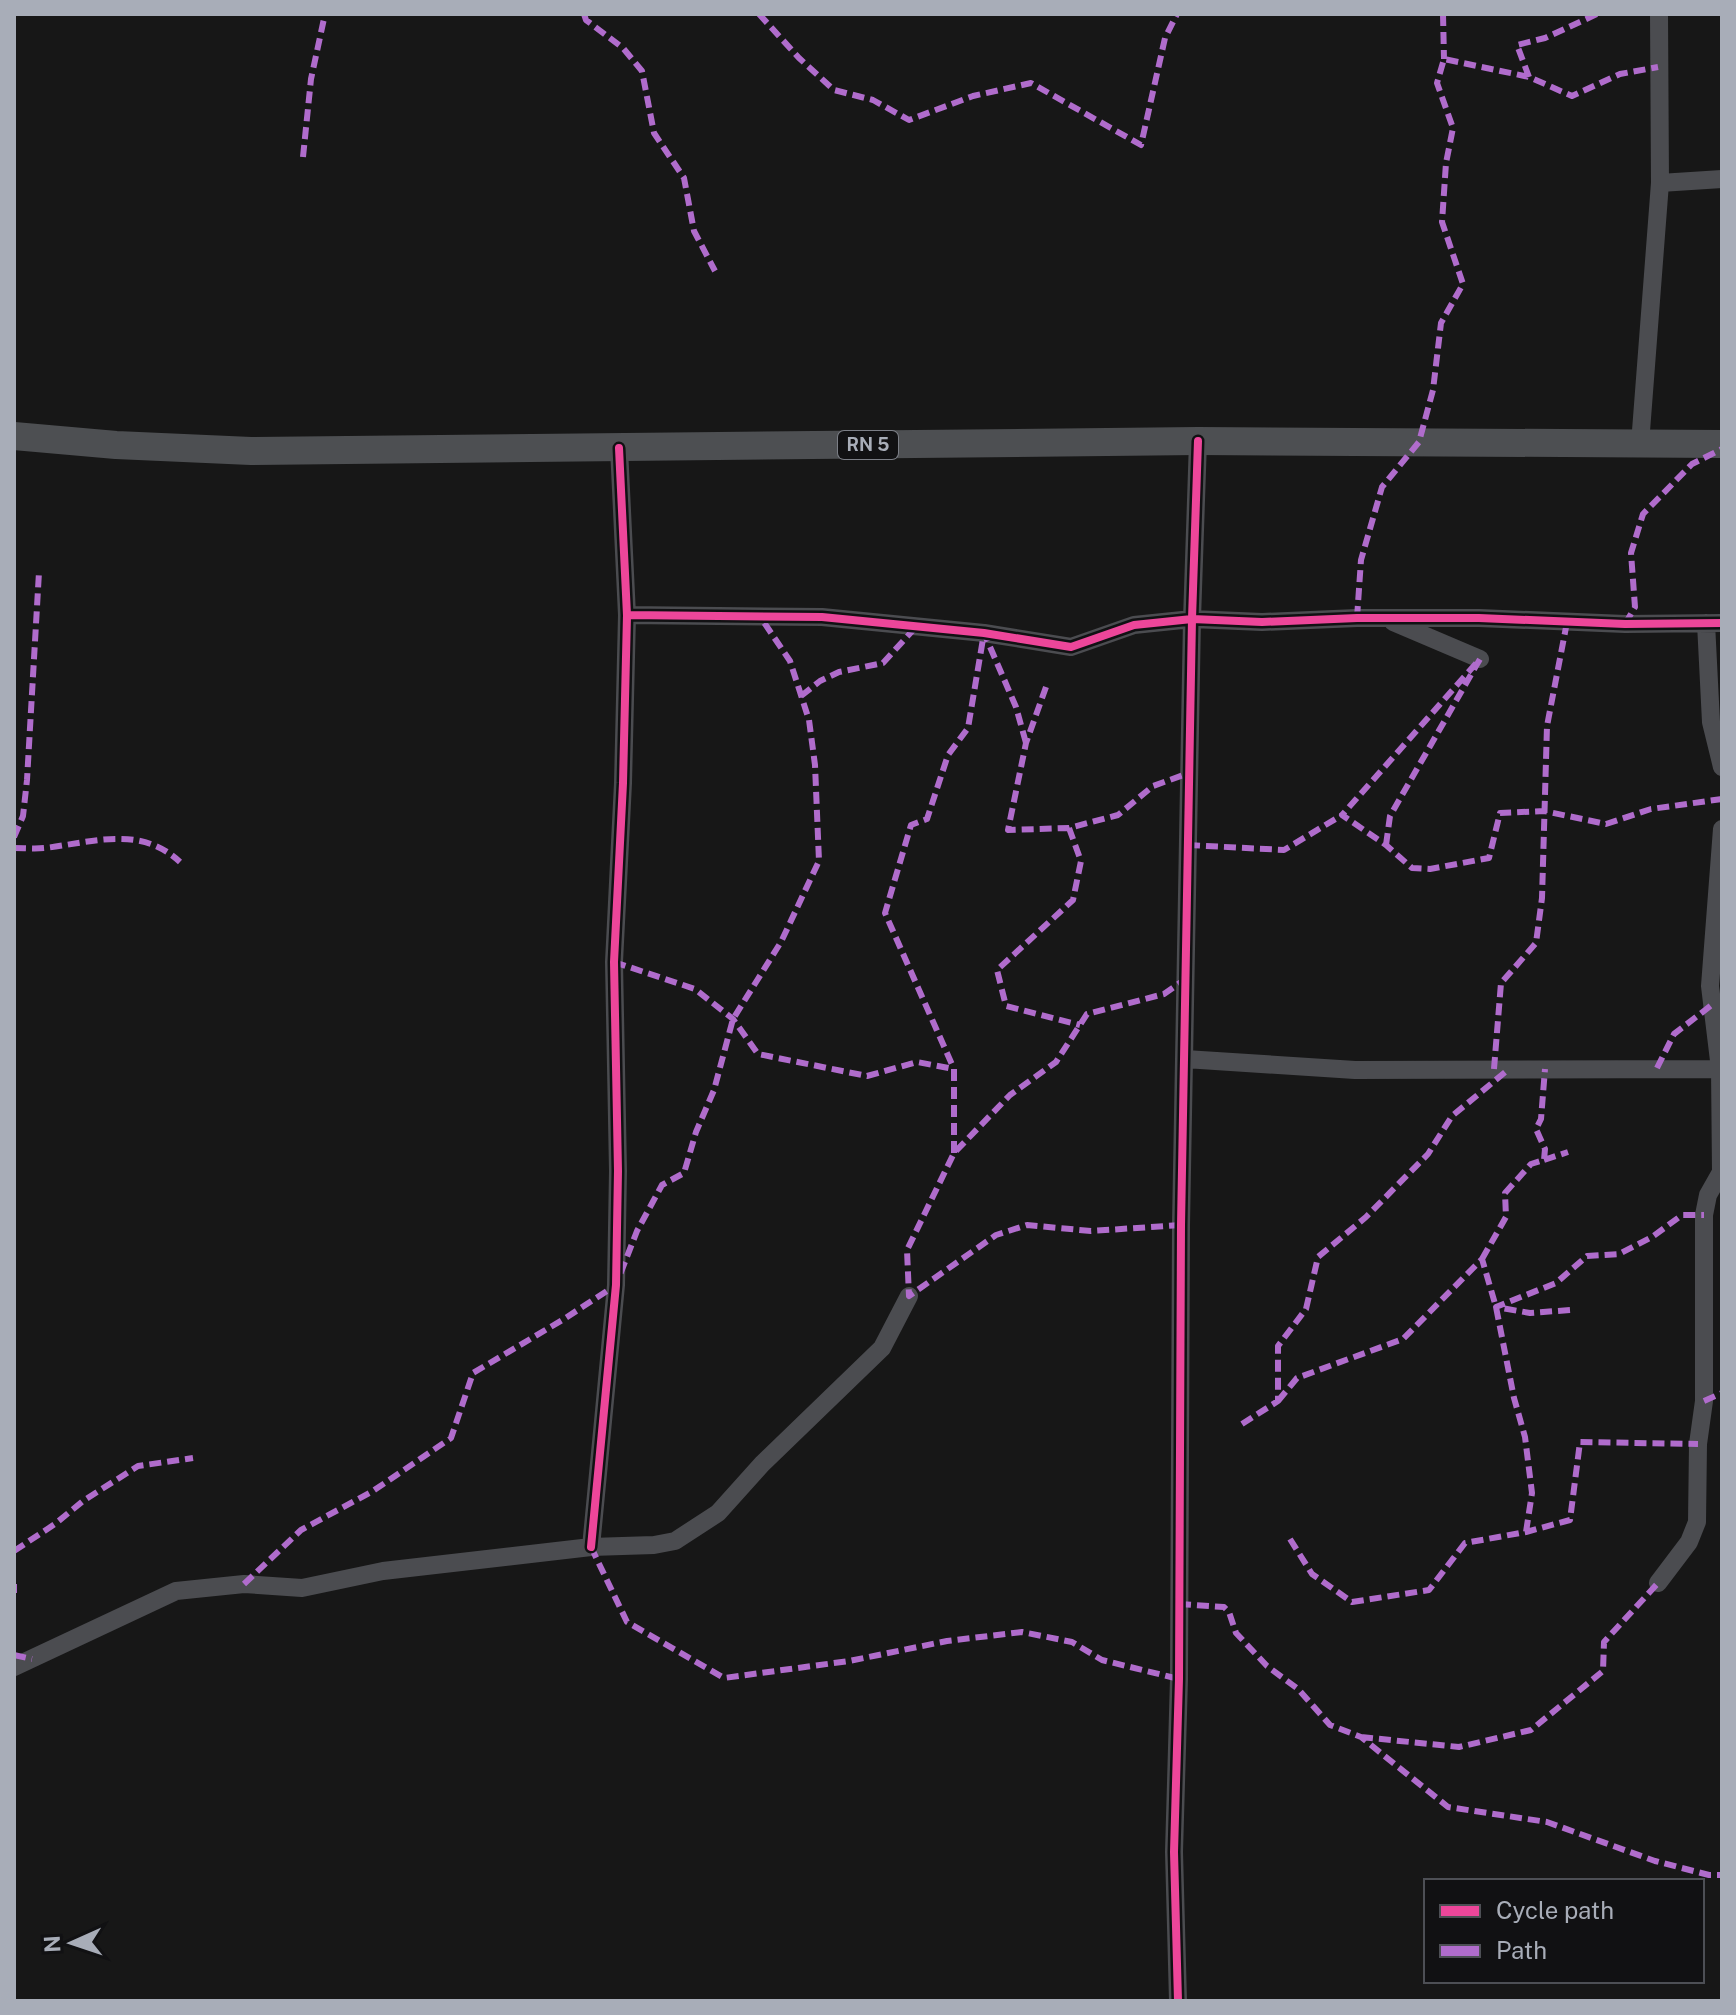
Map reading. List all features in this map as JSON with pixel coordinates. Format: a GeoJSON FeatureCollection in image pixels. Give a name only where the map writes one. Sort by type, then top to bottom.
{"type":"FeatureCollection","features":[{"type":"Feature","properties":{"kind":"main road","name":"RN 5"},"geometry":{"type":"LineString","coordinates":[[14,436],[116,445],[251,451],[1198,441],[1722,444]]}},
{"type":"Feature","properties":{"kind":"street"},"geometry":{"type":"LineString","coordinates":[[1640,444],[1660,183],[1659,14]]}},
{"type":"Feature","properties":{"kind":"street"},"geometry":{"type":"LineString","coordinates":[[1660,183],[1722,179]]}},
{"type":"Feature","properties":{"kind":"street"},"geometry":{"type":"LineString","coordinates":[[1178,2001],[1174,1852],[1179,1679],[1181,1225],[1198,441]]}},
{"type":"Feature","properties":{"kind":"street"},"geometry":{"type":"LineString","coordinates":[[591,1547],[616,1285],[618,1171],[614,962],[627,615],[619,448]]}},
{"type":"Feature","properties":{"kind":"street"},"geometry":{"type":"LineString","coordinates":[[627,615],[812,616],[984,633],[1071,647],[1134,625],[1192,619],[1262,622],[1387,619],[1714,623],[1711,722],[1722,767]]}},
{"type":"Feature","properties":{"kind":"street"},"geometry":{"type":"LineString","coordinates":[[1387,619],[1480,659]]}},
{"type":"Feature","properties":{"kind":"street"},"geometry":{"type":"LineString","coordinates":[[1658,1583],[1689,1542],[1697,1522],[1698,1444],[1704,1401],[1704,1215],[1708,1195],[1721,1172],[1721,1069],[1710,986],[1722,829]]}},
{"type":"Feature","properties":{"kind":"street"},"geometry":{"type":"LineString","coordinates":[[1185,1059],[1355,1070],[1721,1069]]}},
{"type":"Feature","properties":{"kind":"street"},"geometry":{"type":"LineString","coordinates":[[14,1667],[176,1591],[244,1584],[302,1588],[383,1571],[591,1547],[654,1545],[675,1541],[718,1513],[762,1464],[882,1348],[909,1296]]}},
{"type":"Feature","properties":{"kind":"marked path"},"geometry":{"type":"LineString","coordinates":[[303,157],[311,79],[325,14]]}},
{"type":"Feature","properties":{"kind":"marked path"},"geometry":{"type":"LineString","coordinates":[[584,14],[586,20],[623,48],[642,71],[654,133],[684,178],[694,231],[715,271]]}},
{"type":"Feature","properties":{"kind":"marked path"},"geometry":{"type":"LineString","coordinates":[[759,14],[799,58],[834,90],[873,100],[909,120],[973,96],[1031,83],[1141,145],[1165,38],[1177,14]]}},
{"type":"Feature","properties":{"kind":"marked path"},"geometry":{"type":"LineString","coordinates":[[1443,14],[1444,59]]}},
{"type":"Feature","properties":{"kind":"marked path"},"geometry":{"type":"LineString","coordinates":[[1529,77],[1517,45],[1545,38],[1597,14]]}},
{"type":"Feature","properties":{"kind":"marked path"},"geometry":{"type":"LineString","coordinates":[[1357,618],[1361,560],[1382,487],[1419,442],[1433,390],[1441,323],[1463,284],[1442,222],[1446,163],[1453,128],[1437,83],[1444,59],[1529,77],[1572,96],[1620,74],[1658,67]]}},
{"type":"Feature","properties":{"kind":"marked path"},"geometry":{"type":"LineString","coordinates":[[1625,624],[1635,607],[1631,553],[1643,514],[1692,464],[1722,449]]}},
{"type":"Feature","properties":{"kind":"marked path"},"geometry":{"type":"LineString","coordinates":[[14,837],[23,816],[27,780],[39,572]]}},
{"type":"Feature","properties":{"kind":"marked path"},"geometry":{"type":"LineString","coordinates":[[244,1584],[301,1530],[373,1491],[451,1438],[473,1373],[616,1285],[637,1231],[662,1185],[684,1173],[696,1132],[714,1090],[733,1019],[781,942],[819,861],[815,765],[809,720],[790,661],[759,615]]}},
{"type":"Feature","properties":{"kind":"marked path"},"geometry":{"type":"LineString","coordinates":[[1494,1069],[1501,983],[1536,943],[1542,898],[1547,726],[1567,622]]}},
{"type":"Feature","properties":{"kind":"marked path"},"geometry":{"type":"LineString","coordinates":[[801,696],[820,681],[839,672],[883,663],[915,628]]}},
{"type":"Feature","properties":{"kind":"marked path"},"geometry":{"type":"LineString","coordinates":[[954,1153],[954,1069],[885,913],[911,825],[927,819],[948,755],[968,728],[984,633],[1016,707],[1026,743]]}},
{"type":"Feature","properties":{"kind":"marked path"},"geometry":{"type":"LineString","coordinates":[[1386,845],[1390,816],[1480,659],[1342,815],[1386,845],[1412,868],[1430,869],[1489,858],[1500,813],[1544,811],[1606,824],[1651,809],[1722,799]]}},
{"type":"Feature","properties":{"kind":"marked path"},"geometry":{"type":"LineString","coordinates":[[1046,687],[1026,743],[1008,830],[1069,828],[1118,815],[1153,786],[1189,773]]}},
{"type":"Feature","properties":{"kind":"marked path"},"geometry":{"type":"LineString","coordinates":[[1188,845],[1284,850],[1342,815]]}},
{"type":"Feature","properties":{"kind":"marked path"},"geometry":{"type":"LineString","coordinates":[[1069,828],[1081,861],[1073,900],[997,970],[1006,1006],[1080,1025]]}},
{"type":"Feature","properties":{"kind":"marked path"},"geometry":{"type":"LineString","coordinates":[[14,848],[133,840],[149,843],[180,862]]}},
{"type":"Feature","properties":{"kind":"marked path"},"geometry":{"type":"LineString","coordinates":[[614,962],[695,989],[733,1019],[758,1054],[867,1076],[917,1062],[954,1069]]}},
{"type":"Feature","properties":{"kind":"marked path"},"geometry":{"type":"LineString","coordinates":[[1181,1225],[1091,1231],[1027,1225],[996,1235],[909,1296],[907,1250],[954,1153],[1010,1095],[1056,1062],[1087,1014],[1164,994],[1187,978]]}},
{"type":"Feature","properties":{"kind":"marked path"},"geometry":{"type":"LineString","coordinates":[[1657,1068],[1674,1034],[1713,1004]]}},
{"type":"Feature","properties":{"kind":"marked path"},"geometry":{"type":"LineString","coordinates":[[1242,1424],[1278,1401],[1278,1346],[1306,1309],[1318,1257],[1366,1217],[1428,1154],[1452,1116],[1509,1069]]}},
{"type":"Feature","properties":{"kind":"marked path"},"geometry":{"type":"LineString","coordinates":[[1482,1259],[1506,1217],[1505,1193],[1531,1164],[1544,1160],[1545,1149],[1536,1129],[1541,1119],[1545,1069]]}},
{"type":"Feature","properties":{"kind":"marked path"},"geometry":{"type":"LineString","coordinates":[[1544,1160],[1568,1152]]}},
{"type":"Feature","properties":{"kind":"marked path"},"geometry":{"type":"LineString","coordinates":[[1570,1310],[1530,1313],[1496,1307],[1556,1283],[1587,1256],[1619,1254],[1652,1237],[1682,1215],[1704,1215]]}},
{"type":"Feature","properties":{"kind":"marked path"},"geometry":{"type":"LineString","coordinates":[[1278,1401],[1297,1378],[1403,1339],[1482,1259],[1525,1437],[1532,1493],[1526,1532]]}},
{"type":"Feature","properties":{"kind":"marked path"},"geometry":{"type":"LineString","coordinates":[[1704,1401],[1722,1393]]}},
{"type":"Feature","properties":{"kind":"marked path"},"geometry":{"type":"LineString","coordinates":[[1290,1539],[1312,1574],[1352,1602],[1429,1590],[1465,1543],[1570,1520],[1580,1442],[1698,1444]]}},
{"type":"Feature","properties":{"kind":"marked path"},"geometry":{"type":"LineString","coordinates":[[14,1551],[138,1466],[193,1458]]}},
{"type":"Feature","properties":{"kind":"marked path"},"geometry":{"type":"LineString","coordinates":[[591,1547],[627,1622],[724,1678],[849,1661],[947,1641],[1022,1632],[1072,1642],[1102,1660],[1179,1679]]}},
{"type":"Feature","properties":{"kind":"marked path"},"geometry":{"type":"LineString","coordinates":[[1361,1737],[1459,1747],[1531,1730],[1603,1671],[1604,1642],[1658,1583]]}},
{"type":"Feature","properties":{"kind":"marked path"},"geometry":{"type":"LineString","coordinates":[[14,1584],[14,1593]]}},
{"type":"Feature","properties":{"kind":"marked path"},"geometry":{"type":"LineString","coordinates":[[1179,1604],[1224,1607],[1229,1612],[1236,1633],[1267,1666],[1298,1689],[1330,1725],[1361,1737],[1448,1807],[1547,1822],[1655,1861],[1709,1875],[1722,1875]]}},
{"type":"Feature","properties":{"kind":"marked path"},"geometry":{"type":"LineString","coordinates":[[14,1655],[32,1659]]}},
{"type":"Feature","properties":{"kind":"cycle path"},"geometry":{"type":"LineString","coordinates":[[1178,2001],[1174,1852],[1179,1679],[1181,1225],[1198,441]]}},
{"type":"Feature","properties":{"kind":"cycle path"},"geometry":{"type":"LineString","coordinates":[[591,1547],[616,1285],[618,1171],[614,962],[627,615],[619,448]]}},
{"type":"Feature","properties":{"kind":"cycle path"},"geometry":{"type":"LineString","coordinates":[[627,615],[822,617],[984,633],[1071,647],[1134,625],[1192,619],[1262,622],[1479,618],[1625,624],[1722,623]]}}]}
